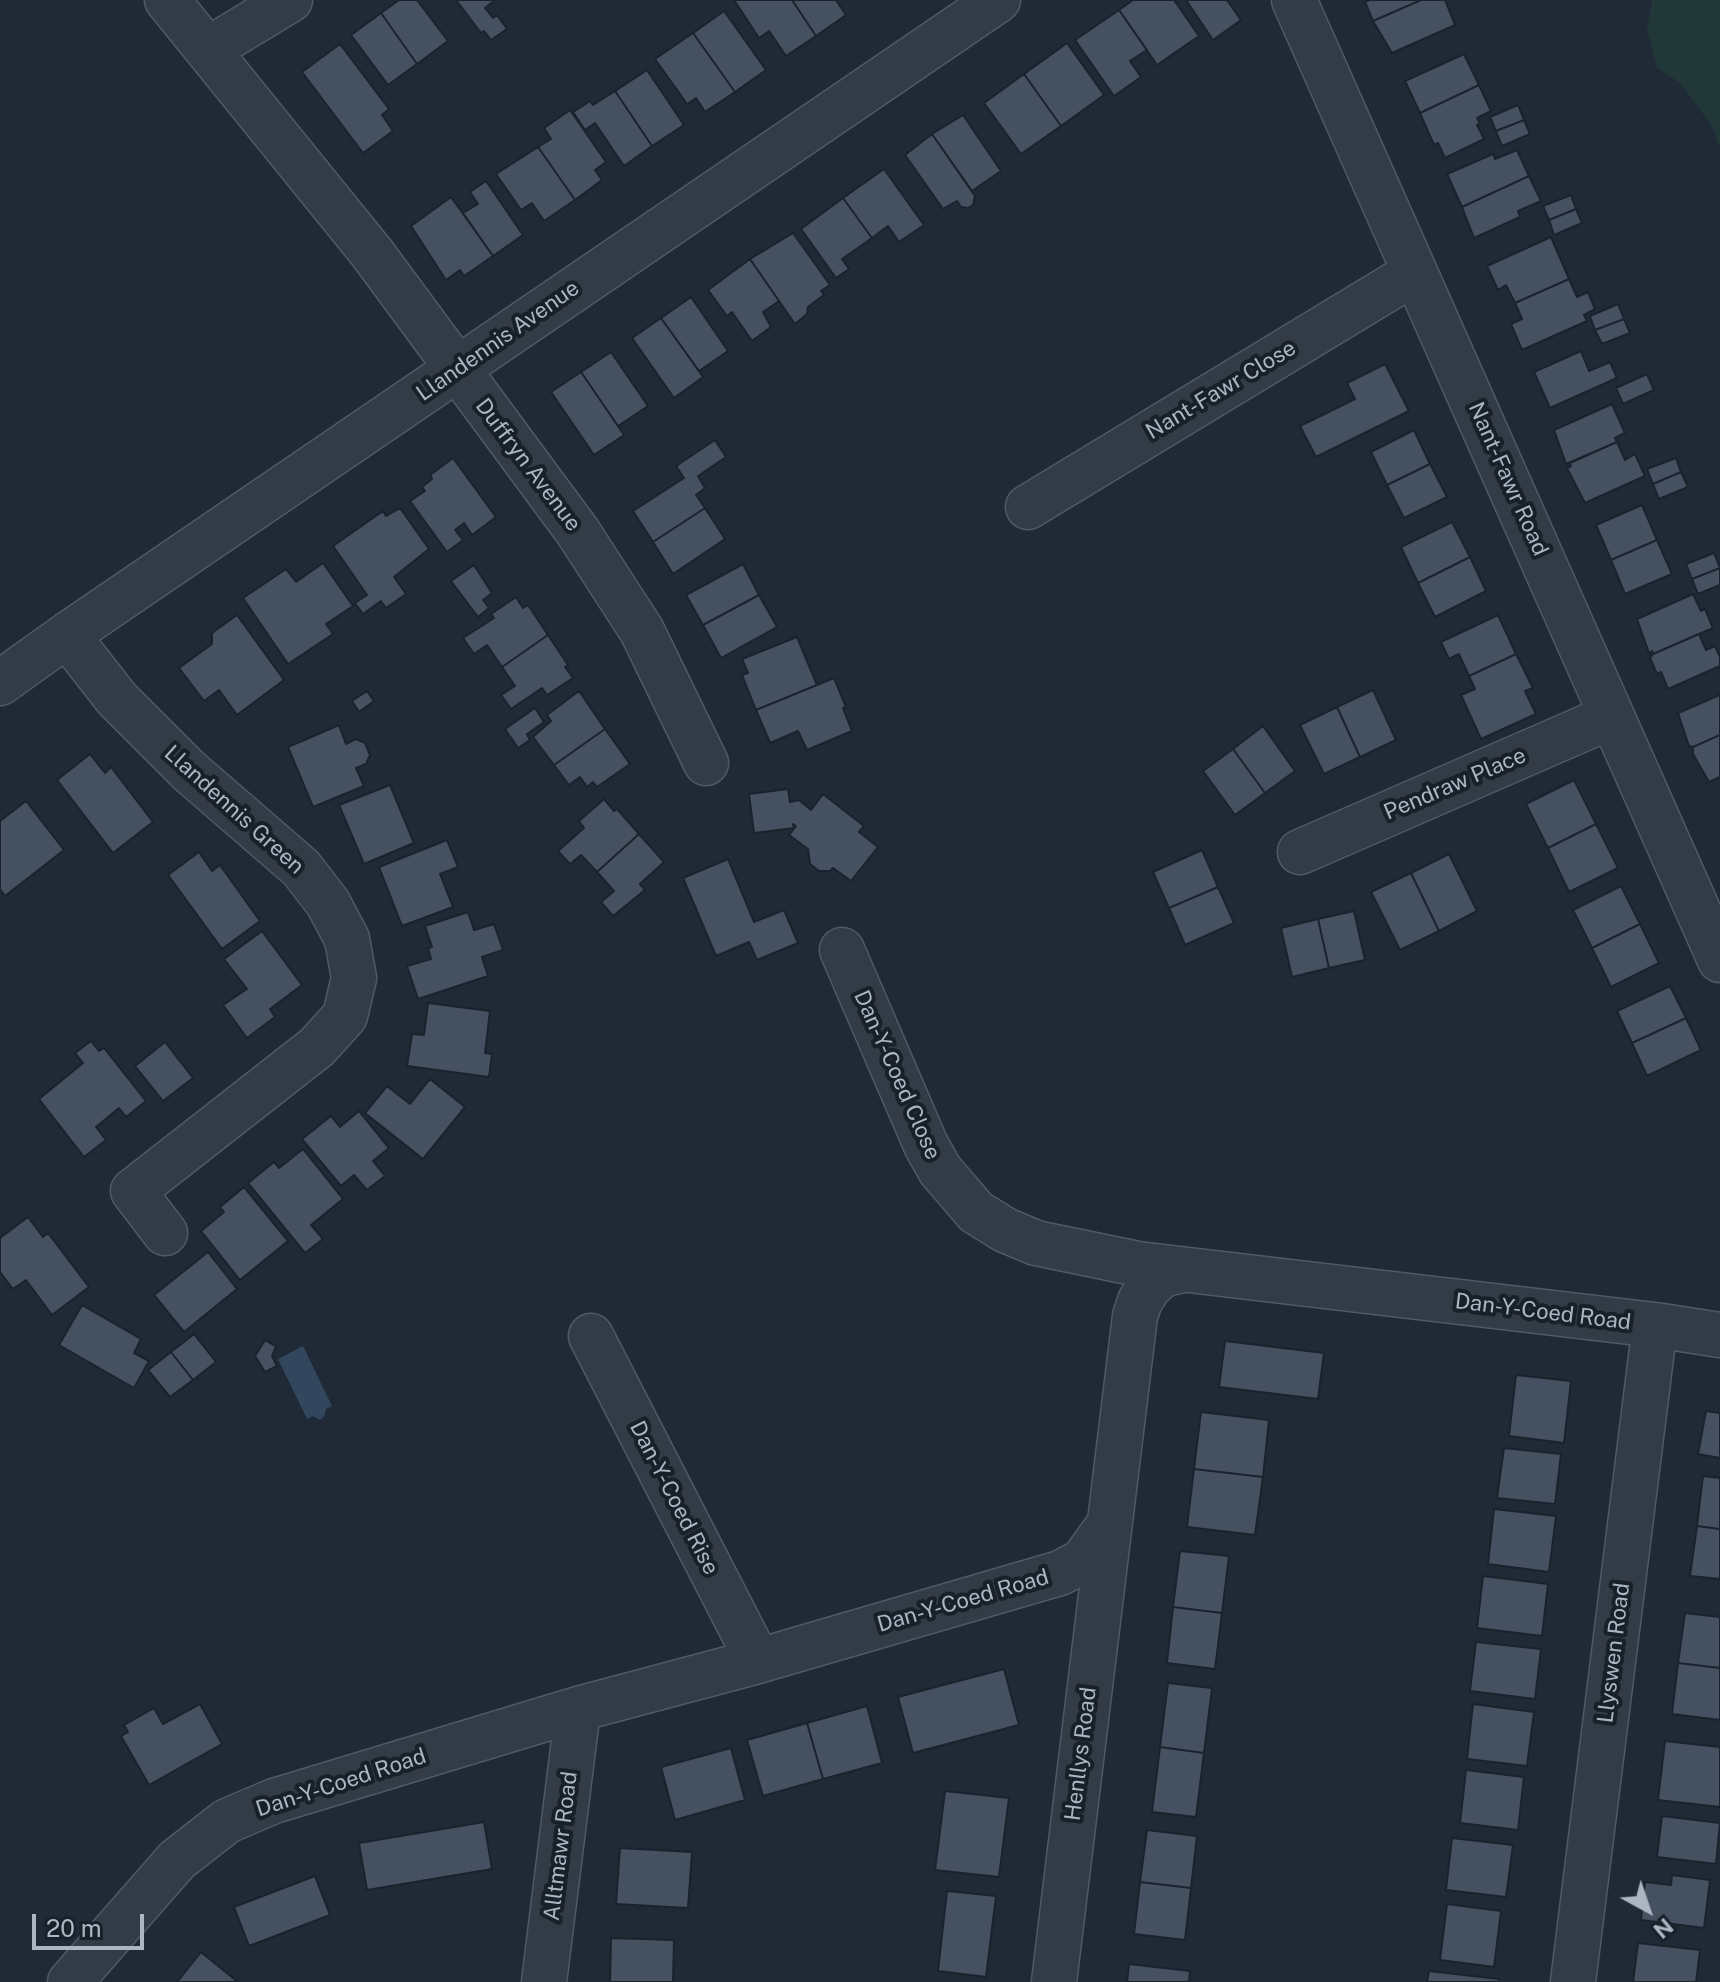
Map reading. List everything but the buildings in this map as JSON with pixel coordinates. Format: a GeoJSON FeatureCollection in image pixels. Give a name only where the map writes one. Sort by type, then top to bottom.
{"type":"FeatureCollection","features":[{"type":"Feature","properties":{"kind":"street","name":"Duffryn Avenue"},"geometry":{"type":"LineString","coordinates":[[167,0],[372,253],[578,532],[642,631],[706,763]]}},
{"type":"Feature","properties":{"kind":"street"},"geometry":{"type":"LineString","coordinates":[[209,49],[290,0]]}},
{"type":"Feature","properties":{"kind":"street","name":"Llandennis Avenue"},"geometry":{"type":"LineString","coordinates":[[0,683],[998,0]]}},
{"type":"Feature","properties":{"kind":"street","name":"Nant-Fawr Road"},"geometry":{"type":"LineString","coordinates":[[1294,0],[1720,960]]}},
{"type":"Feature","properties":{"kind":"street","name":"Nant-Fawr Close"},"geometry":{"type":"LineString","coordinates":[[1028,507],[1414,273]]}},
{"type":"Feature","properties":{"kind":"street","name":"Llandennis Green"},"geometry":{"type":"LineString","coordinates":[[67,635],[117,699],[189,771],[301,868],[328,903],[347,939],[354,978],[345,1016],[317,1047],[133,1191],[165,1233]]}},
{"type":"Feature","properties":{"kind":"street","name":"Pendraw Place"},"geometry":{"type":"LineString","coordinates":[[1300,852],[1610,717]]}},
{"type":"Feature","properties":{"kind":"street","name":"Dan-Y-Coed Close"},"geometry":{"type":"LineString","coordinates":[[842,950],[926,1145],[940,1170],[976,1212],[1005,1230],[1036,1243],[1183,1270]]}},
{"type":"Feature","properties":{"kind":"street","name":"Dan-Y-Coed Road"},"geometry":{"type":"LineString","coordinates":[[70,1982],[177,1860],[227,1821],[274,1801],[578,1709],[758,1661],[1060,1573],[1083,1561],[1108,1526],[1135,1316],[1149,1287],[1162,1275],[1183,1270],[1655,1325],[1719,1327]]}},
{"type":"Feature","properties":{"kind":"street","name":"Llyswen Road"},"geometry":{"type":"LineString","coordinates":[[1573,1982],[1655,1325]]}},
{"type":"Feature","properties":{"kind":"street","name":"Dan-Y-Coed Rise"},"geometry":{"type":"LineString","coordinates":[[591,1336],[758,1661]]}},
{"type":"Feature","properties":{"kind":"street","name":"Henllys Road"},"geometry":{"type":"LineString","coordinates":[[1054,1982],[1108,1526]]}},
{"type":"Feature","properties":{"kind":"street","name":"Alltmawr Road"},"geometry":{"type":"LineString","coordinates":[[544,1982],[578,1709]]}},
{"type":"Feature","properties":{"kind":"green space"},"geometry":{"type":"Polygon","coordinates":[[[1650,0],[1720,0],[1720,148],[1712,126],[1680,83],[1657,68],[1647,29],[1650,0]]]}},
{"type":"Feature","properties":{"kind":"water"},"geometry":{"type":"Polygon","coordinates":[[[303,1346],[332,1406],[326,1409],[320,1420],[313,1416],[307,1419],[278,1359],[303,1346]]]}}]}
